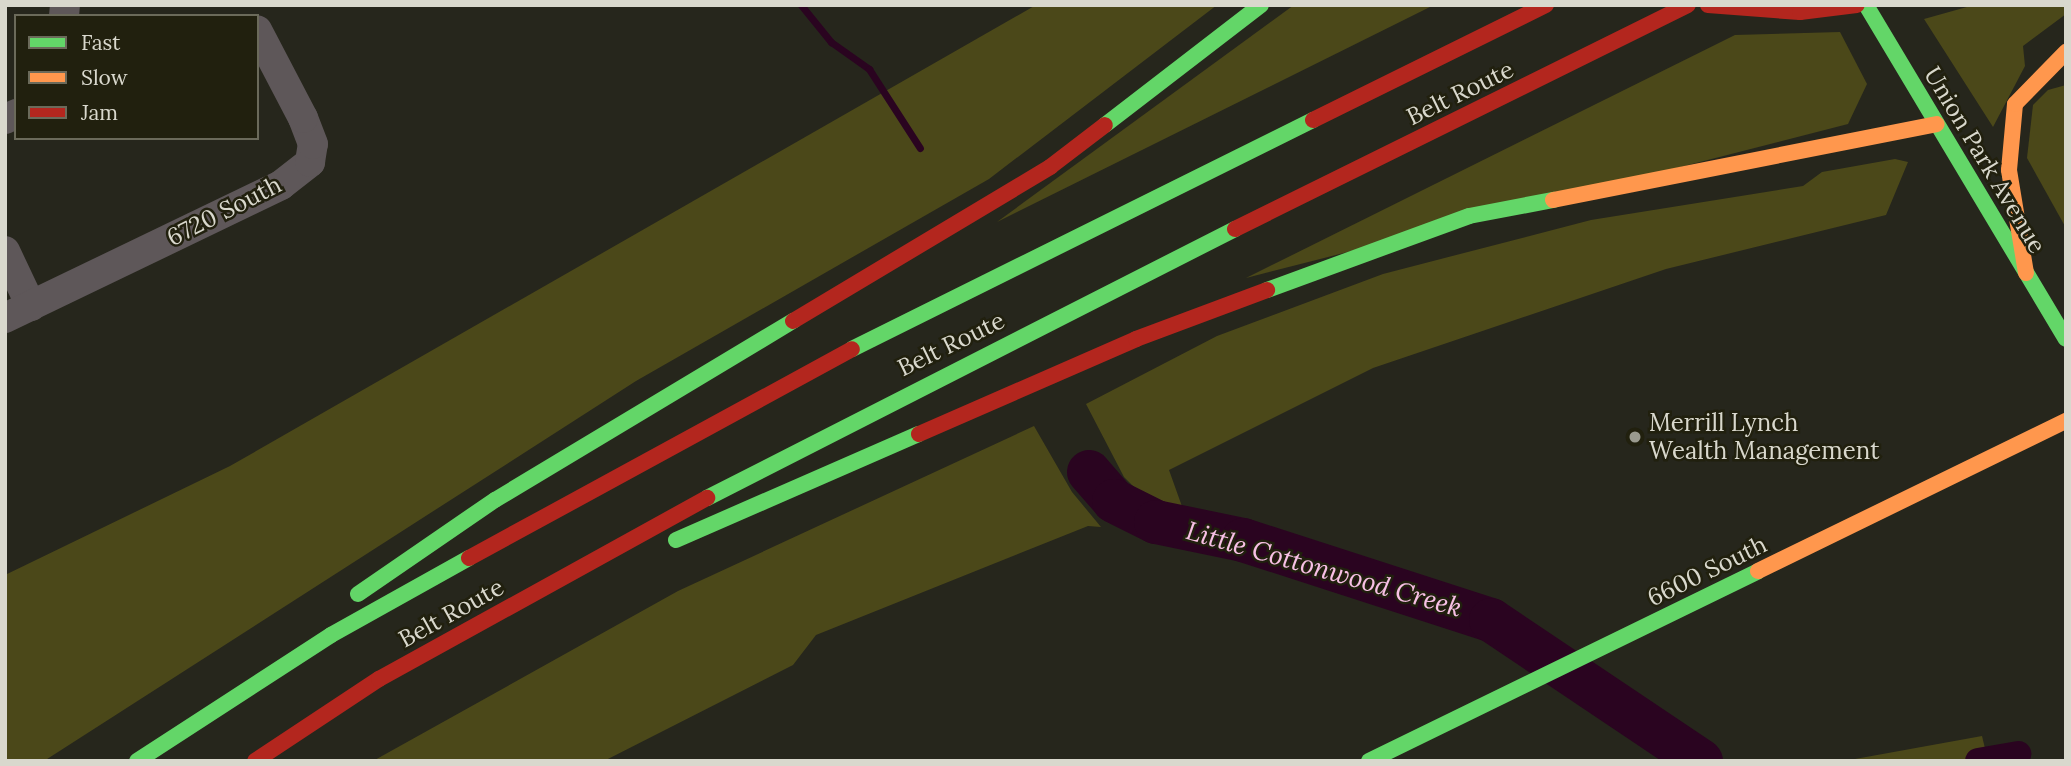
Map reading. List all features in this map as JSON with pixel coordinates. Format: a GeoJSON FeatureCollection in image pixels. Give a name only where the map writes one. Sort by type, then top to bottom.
{"type":"FeatureCollection","features":[{"type":"Feature","properties":{"kind":"main road"},"geometry":{"type":"LineString","coordinates":[[116,761],[495,500],[1050,167],[1261,5]]}},
{"type":"Feature","properties":{"kind":"main road","name":"Belt Route"},"geometry":{"type":"LineString","coordinates":[[137,761],[331,635],[766,391],[1546,5]]}},
{"type":"Feature","properties":{"kind":"main road","name":"Belt Route"},"geometry":{"type":"LineString","coordinates":[[255,761],[462,633],[822,434],[1688,5]]}},
{"type":"Feature","properties":{"kind":"main road"},"geometry":{"type":"LineString","coordinates":[[1708,5],[1800,12],[1857,5]]}},
{"type":"Feature","properties":{"kind":"main road","name":"Union Park Avenue"},"geometry":{"type":"LineString","coordinates":[[1866,5],[2066,339]]}},
{"type":"Feature","properties":{"kind":"main road"},"geometry":{"type":"LineString","coordinates":[[2026,273],[2009,170],[2015,104],[2029,84],[2066,52]]}},
{"type":"Feature","properties":{"kind":"main road"},"geometry":{"type":"LineString","coordinates":[[462,633],[1136,339],[1469,216],[1937,124]]}},
{"type":"Feature","properties":{"kind":"main road","name":"6600 South"},"geometry":{"type":"LineString","coordinates":[[1369,761],[2066,421]]}},
{"type":"Feature","properties":{"kind":"street","name":"6720 South"},"geometry":{"type":"LineString","coordinates":[[18,312],[281,185],[310,162],[313,145],[303,118],[259,34]]}},
{"type":"Feature","properties":{"kind":"street"},"geometry":{"type":"LineString","coordinates":[[5,251],[18,312]]}},
{"type":"Feature","properties":{"kind":"shaded area"},"geometry":{"type":"Polygon","coordinates":[[[1036,5],[1217,5],[989,179],[636,381],[44,761],[5,761],[5,575],[230,466],[1036,5]]]}},
{"type":"Feature","properties":{"kind":"shaded area"},"geometry":{"type":"Polygon","coordinates":[[[1294,5],[1434,5],[997,222],[1294,5]]]}},
{"type":"Feature","properties":{"kind":"shaded area"},"geometry":{"type":"Polygon","coordinates":[[[1974,5],[2066,5],[2066,14],[2023,46],[2025,66],[1993,127],[1924,19],[1974,5]]]}},
{"type":"Feature","properties":{"kind":"shaded area"},"geometry":{"type":"Polygon","coordinates":[[[1840,32],[1867,84],[1848,124],[1246,278],[1735,35],[1840,32]]]}},
{"type":"Feature","properties":{"kind":"shaded area"},"geometry":{"type":"Polygon","coordinates":[[[2066,85],[2066,228],[2027,158],[2033,105],[2048,90],[2066,85]]]}},
{"type":"Feature","properties":{"kind":"shaded area"},"geometry":{"type":"Polygon","coordinates":[[[1895,159],[1908,162],[1886,215],[1666,269],[1373,368],[1169,470],[1184,512],[1150,503],[1124,477],[1086,404],[1217,336],[1383,274],[1591,220],[1803,186],[1822,172],[1895,159]]]}},
{"type":"Feature","properties":{"kind":"shaded area"},"geometry":{"type":"Polygon","coordinates":[[[1034,426],[1072,492],[1101,527],[1088,526],[816,635],[793,665],[604,761],[373,761],[678,591],[1034,426]]]}},
{"type":"Feature","properties":{"kind":"shaded area"},"geometry":{"type":"Polygon","coordinates":[[[1982,736],[1988,761],[1844,761],[1982,736]]]}},
{"type":"Feature","properties":{"kind":"waterway","name":"Little Cottonwood Creek"},"geometry":{"type":"LineString","coordinates":[[801,5],[831,42],[869,69],[920,148]]}},
{"type":"Feature","properties":{"kind":"waterway","name":"Little Cottonwood Creek"},"geometry":{"type":"LineString","coordinates":[[1089,472],[1114,501],[1156,522],[1243,540],[1491,620],[1701,761]]}},
{"type":"Feature","properties":{"kind":"waterway"},"geometry":{"type":"LineString","coordinates":[[1978,761],[2018,754]]}},
{"type":"Feature","properties":{"kind":"traffic: fast"},"geometry":{"type":"LineString","coordinates":[[1105,125],[1261,5]]}},
{"type":"Feature","properties":{"kind":"traffic: fast"},"geometry":{"type":"LineString","coordinates":[[1866,5],[2066,339]]}},
{"type":"Feature","properties":{"kind":"traffic: fast"},"geometry":{"type":"LineString","coordinates":[[852,349],[1313,120]]}},
{"type":"Feature","properties":{"kind":"traffic: fast"},"geometry":{"type":"LineString","coordinates":[[1267,290],[1469,216],[1553,200]]}},
{"type":"Feature","properties":{"kind":"traffic: fast"},"geometry":{"type":"LineString","coordinates":[[707,498],[1235,229]]}},
{"type":"Feature","properties":{"kind":"traffic: fast"},"geometry":{"type":"LineString","coordinates":[[358,594],[495,500],[793,321]]}},
{"type":"Feature","properties":{"kind":"traffic: fast"},"geometry":{"type":"LineString","coordinates":[[676,540],[919,434]]}},
{"type":"Feature","properties":{"kind":"traffic: fast"},"geometry":{"type":"LineString","coordinates":[[137,761],[331,635],[469,558]]}},
{"type":"Feature","properties":{"kind":"traffic: fast"},"geometry":{"type":"LineString","coordinates":[[1369,761],[1758,571]]}},
{"type":"Feature","properties":{"kind":"traffic: slow"},"geometry":{"type":"LineString","coordinates":[[2026,273],[2009,170],[2015,104],[2066,52]]}},
{"type":"Feature","properties":{"kind":"traffic: slow"},"geometry":{"type":"LineString","coordinates":[[1553,200],[1937,124]]}},
{"type":"Feature","properties":{"kind":"traffic: slow"},"geometry":{"type":"LineString","coordinates":[[1758,571],[2066,421]]}},
{"type":"Feature","properties":{"kind":"traffic: jam"},"geometry":{"type":"LineString","coordinates":[[1313,120],[1546,5]]}},
{"type":"Feature","properties":{"kind":"traffic: jam"},"geometry":{"type":"LineString","coordinates":[[1235,229],[1688,5]]}},
{"type":"Feature","properties":{"kind":"traffic: jam"},"geometry":{"type":"LineString","coordinates":[[1708,5],[1800,12],[1857,5]]}},
{"type":"Feature","properties":{"kind":"traffic: jam"},"geometry":{"type":"LineString","coordinates":[[793,321],[1050,167],[1105,125]]}},
{"type":"Feature","properties":{"kind":"traffic: jam"},"geometry":{"type":"LineString","coordinates":[[919,434],[1136,339],[1267,290]]}},
{"type":"Feature","properties":{"kind":"traffic: jam"},"geometry":{"type":"LineString","coordinates":[[469,558],[852,349]]}},
{"type":"Feature","properties":{"kind":"traffic: jam"},"geometry":{"type":"LineString","coordinates":[[255,761],[379,679],[707,498]]}},
{"type":"Feature","properties":{"kind":"place","name":"Merrill Lynch Wealth Management"},"geometry":{"type":"Point","coordinates":[1635,437]}}]}
